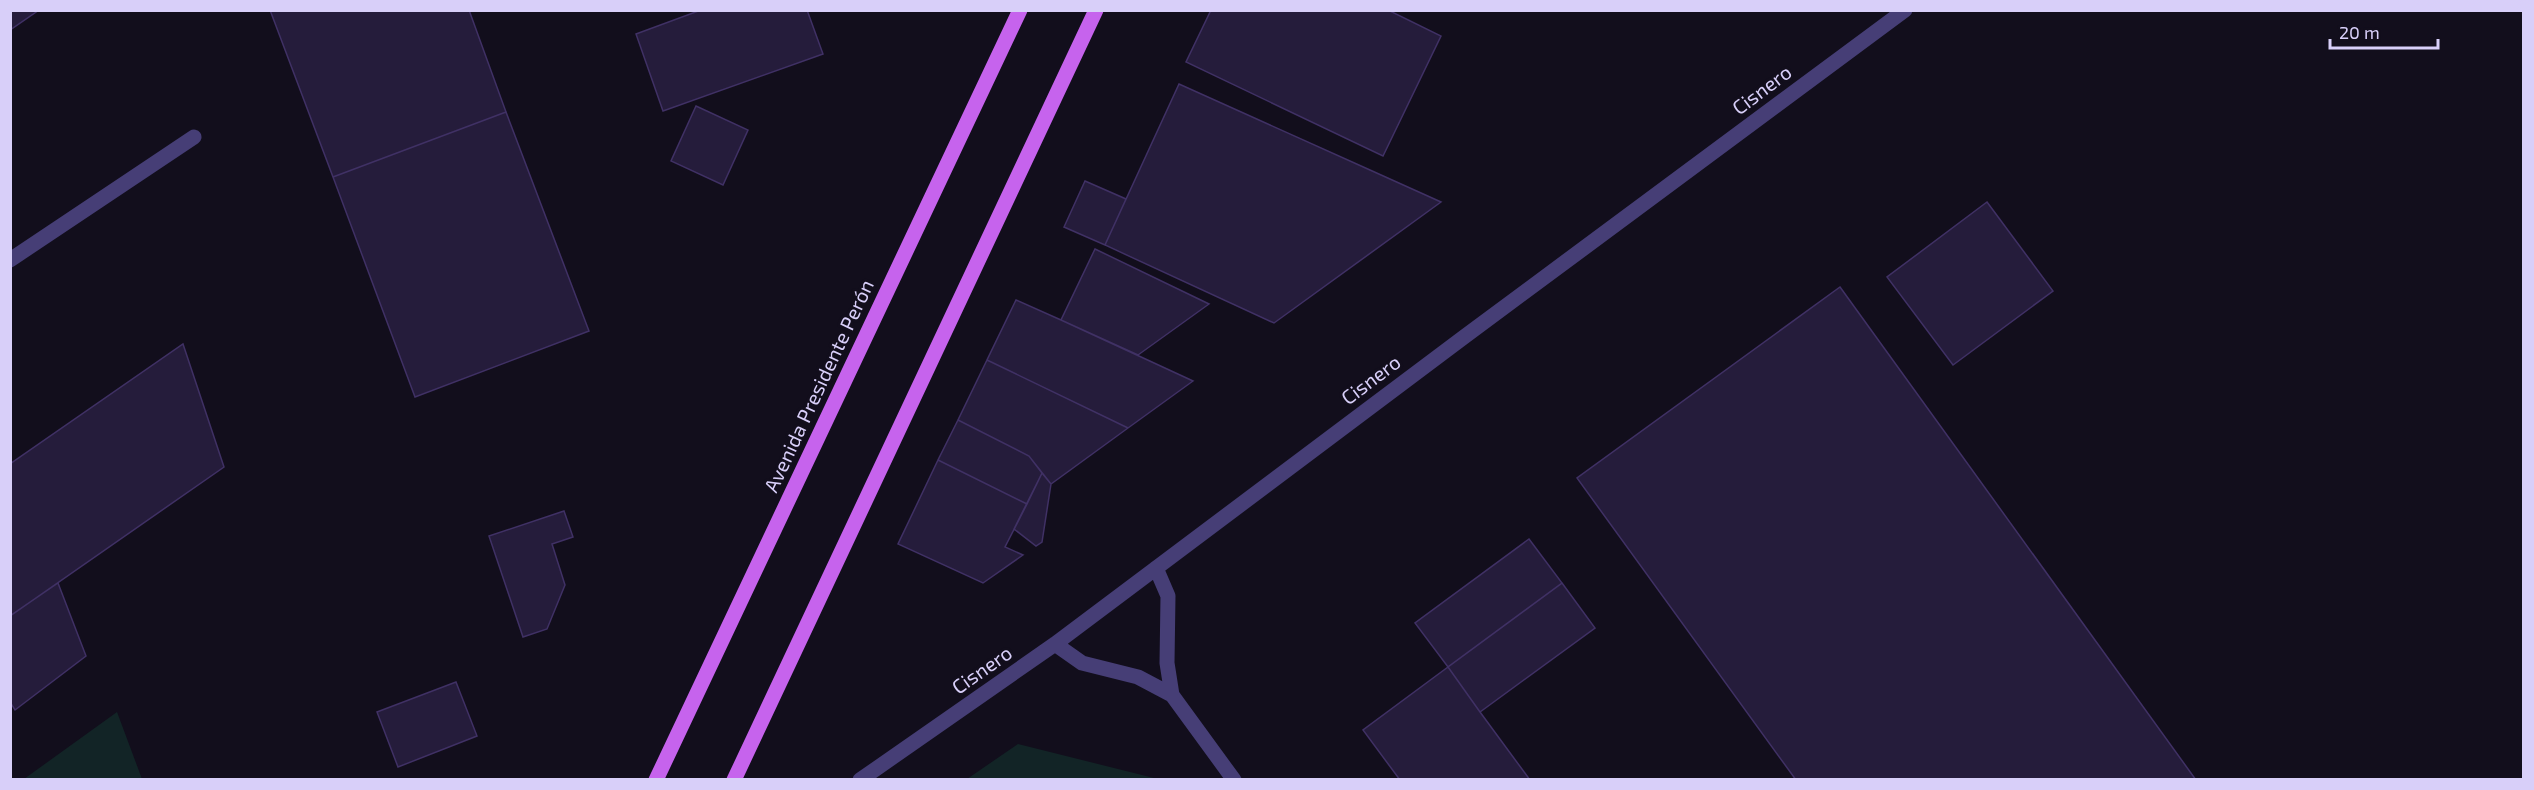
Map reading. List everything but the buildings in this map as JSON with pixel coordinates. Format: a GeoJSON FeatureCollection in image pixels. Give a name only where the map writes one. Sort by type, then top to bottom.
{"type":"FeatureCollection","features":[{"type":"Feature","properties":{"kind":"main road","name":"Avenida Presidente Perón"},"geometry":{"type":"LineString","coordinates":[[656,780],[1020,10]]}},
{"type":"Feature","properties":{"kind":"main road"},"geometry":{"type":"LineString","coordinates":[[734,780],[1096,10]]}},
{"type":"Feature","properties":{"kind":"lane","name":"Cisnero"},"geometry":{"type":"LineString","coordinates":[[860,780],[1055,644],[1905,10]]}},
{"type":"Feature","properties":{"kind":"lane"},"geometry":{"type":"LineString","coordinates":[[10,260],[194,138]]}},
{"type":"Feature","properties":{"kind":"lane"},"geometry":{"type":"LineString","coordinates":[[1156,568],[1168,596],[1167,663],[1172,695]]}},
{"type":"Feature","properties":{"kind":"lane"},"geometry":{"type":"LineString","coordinates":[[1055,644],[1082,663],[1138,677],[1172,695],[1234,780]]}},
{"type":"Feature","properties":{"kind":"shaded area"},"geometry":{"type":"Polygon","coordinates":[[[117,712],[142,779],[24,779],[117,712]]]}},
{"type":"Feature","properties":{"kind":"shaded area"},"geometry":{"type":"Polygon","coordinates":[[[1018,744],[1158,779],[967,779],[1018,744]]]}}]}
